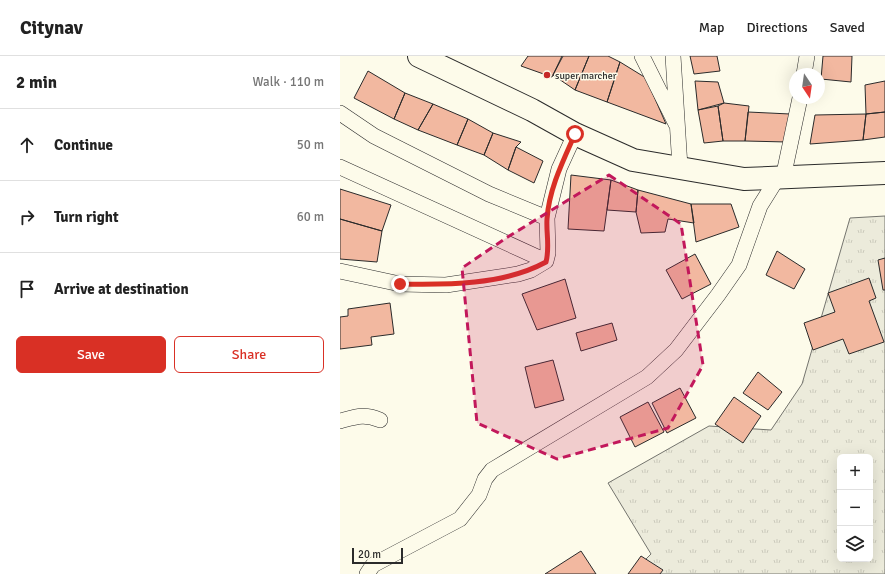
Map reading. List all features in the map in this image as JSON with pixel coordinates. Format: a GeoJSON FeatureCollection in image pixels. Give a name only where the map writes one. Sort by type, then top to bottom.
{"type":"FeatureCollection","features":[{"type":"Feature","properties":{"kind":"highway"},"geometry":{"type":"LineString","coordinates":[[419,56],[532,110],[575,134],[632,160],[744,179],[885,173]]}},
{"type":"Feature","properties":{"kind":"street"},"geometry":{"type":"LineString","coordinates":[[642,56],[679,130]]}},
{"type":"Feature","properties":{"kind":"street"},"geometry":{"type":"LineString","coordinates":[[673,56],[679,130],[680,167]]}},
{"type":"Feature","properties":{"kind":"street"},"geometry":{"type":"LineString","coordinates":[[805,68],[807,56]]}},
{"type":"Feature","properties":{"kind":"street"},"geometry":{"type":"LineString","coordinates":[[368,574],[374,565],[460,519],[479,495],[485,479],[492,470],[647,377],[676,350],[739,265],[760,206],[775,182],[783,178],[799,104]]}},
{"type":"Feature","properties":{"kind":"street"},"geometry":{"type":"LineString","coordinates":[[340,113],[374,136],[488,194],[547,218]]}},
{"type":"Feature","properties":{"kind":"street"},"geometry":{"type":"LineString","coordinates":[[340,271],[400,284],[446,285],[518,274],[531,270],[546,262],[548,253],[547,218],[559,169],[575,134]]}},
{"type":"Feature","properties":{"kind":"street"},"geometry":{"type":"LineString","coordinates":[[340,167],[546,262]]}},
{"type":"Feature","properties":{"kind":"street"},"geometry":{"type":"LineString","coordinates":[[340,421],[358,415],[366,415],[380,420]]}},
{"type":"Feature","properties":{"kind":"highlighted area"},"geometry":{"type":"Polygon","coordinates":[[[609,175],[681,224],[703,365],[668,428],[557,459],[477,423],[462,268],[506,238],[609,175]]]}},
{"type":"Feature","properties":{"kind":"green space"},"geometry":{"type":"Polygon","coordinates":[[[885,216],[885,574],[631,574],[651,554],[608,483],[709,426],[771,430],[802,384],[850,218],[885,216]]]}},
{"type":"Feature","properties":{"kind":"building"},"geometry":{"type":"Polygon","coordinates":[[[528,56],[562,56],[552,77],[521,66],[528,56]]]}},
{"type":"Feature","properties":{"kind":"building"},"geometry":{"type":"Polygon","coordinates":[[[563,56],[589,56],[575,90],[553,75],[563,56]]]}},
{"type":"Feature","properties":{"kind":"building"},"geometry":{"type":"Polygon","coordinates":[[[589,56],[608,56],[620,62],[607,102],[575,90],[589,56]]]}},
{"type":"Feature","properties":{"kind":"building"},"geometry":{"type":"Polygon","coordinates":[[[690,56],[717,56],[720,71],[694,74],[690,56]]]}},
{"type":"Feature","properties":{"kind":"building"},"geometry":{"type":"Polygon","coordinates":[[[823,56],[852,56],[851,82],[825,79],[825,68],[822,68],[823,56]]]}},
{"type":"Feature","properties":{"kind":"building"},"geometry":{"type":"Polygon","coordinates":[[[620,62],[646,78],[666,124],[607,102],[620,62]]]}},
{"type":"Feature","properties":{"kind":"building"},"geometry":{"type":"Polygon","coordinates":[[[368,71],[405,93],[394,119],[354,98],[368,71]]]}},
{"type":"Feature","properties":{"kind":"building"},"geometry":{"type":"Polygon","coordinates":[[[695,81],[718,82],[724,103],[698,110],[695,81]]]}},
{"type":"Feature","properties":{"kind":"building"},"geometry":{"type":"Polygon","coordinates":[[[885,81],[885,112],[866,114],[865,85],[885,81]]]}},
{"type":"Feature","properties":{"kind":"building"},"geometry":{"type":"Polygon","coordinates":[[[405,93],[433,104],[418,130],[394,119],[405,93]]]}},
{"type":"Feature","properties":{"kind":"building"},"geometry":{"type":"Polygon","coordinates":[[[724,103],[749,106],[745,141],[723,141],[718,106],[724,103]]]}},
{"type":"Feature","properties":{"kind":"building"},"geometry":{"type":"Polygon","coordinates":[[[433,104],[468,119],[457,145],[418,130],[433,104]]]}},
{"type":"Feature","properties":{"kind":"building"},"geometry":{"type":"Polygon","coordinates":[[[718,106],[723,141],[704,143],[698,110],[718,106]]]}},
{"type":"Feature","properties":{"kind":"building"},"geometry":{"type":"Polygon","coordinates":[[[748,112],[790,114],[787,142],[745,141],[748,112]]]}},
{"type":"Feature","properties":{"kind":"building"},"geometry":{"type":"Polygon","coordinates":[[[885,112],[885,137],[863,140],[866,114],[885,112]]]}},
{"type":"Feature","properties":{"kind":"building"},"geometry":{"type":"Polygon","coordinates":[[[866,114],[863,140],[810,144],[815,115],[866,114]]]}},
{"type":"Feature","properties":{"kind":"building"},"geometry":{"type":"Polygon","coordinates":[[[468,119],[493,133],[484,155],[457,145],[468,119]]]}},
{"type":"Feature","properties":{"kind":"building"},"geometry":{"type":"Polygon","coordinates":[[[493,133],[521,142],[516,147],[508,170],[484,155],[493,133]]]}},
{"type":"Feature","properties":{"kind":"building"},"geometry":{"type":"Polygon","coordinates":[[[516,147],[543,161],[534,183],[508,170],[516,147]]]}},
{"type":"Feature","properties":{"kind":"building"},"geometry":{"type":"Polygon","coordinates":[[[571,175],[611,180],[604,231],[568,229],[571,175]]]}},
{"type":"Feature","properties":{"kind":"building"},"geometry":{"type":"Polygon","coordinates":[[[611,180],[638,190],[636,212],[607,210],[611,180]]]}},
{"type":"Feature","properties":{"kind":"building"},"geometry":{"type":"Polygon","coordinates":[[[340,189],[391,205],[382,231],[340,219],[340,189]]]}},
{"type":"Feature","properties":{"kind":"building"},"geometry":{"type":"Polygon","coordinates":[[[638,190],[691,204],[694,223],[668,219],[665,232],[641,233],[636,212],[638,190]]]}},
{"type":"Feature","properties":{"kind":"building"},"geometry":{"type":"Polygon","coordinates":[[[691,204],[731,204],[739,227],[696,242],[691,204]]]}},
{"type":"Feature","properties":{"kind":"building"},"geometry":{"type":"Polygon","coordinates":[[[340,219],[382,231],[377,262],[340,259],[340,219]]]}},
{"type":"Feature","properties":{"kind":"building"},"geometry":{"type":"Polygon","coordinates":[[[777,251],[805,269],[794,289],[766,275],[777,251]]]}},
{"type":"Feature","properties":{"kind":"building"},"geometry":{"type":"Polygon","coordinates":[[[695,254],[711,284],[682,299],[666,270],[695,254]]]}},
{"type":"Feature","properties":{"kind":"building"},"geometry":{"type":"Polygon","coordinates":[[[885,258],[885,290],[883,290],[878,260],[885,258]]]}},
{"type":"Feature","properties":{"kind":"building"},"geometry":{"type":"Polygon","coordinates":[[[869,278],[876,298],[869,301],[884,342],[849,354],[843,339],[813,350],[804,323],[835,312],[828,293],[869,278]]]}},
{"type":"Feature","properties":{"kind":"building"},"geometry":{"type":"Polygon","coordinates":[[[565,279],[576,318],[537,330],[522,294],[565,279]]]}},
{"type":"Feature","properties":{"kind":"building"},"geometry":{"type":"Polygon","coordinates":[[[390,303],[394,334],[371,337],[372,345],[340,349],[340,317],[348,316],[348,309],[390,303]]]}},
{"type":"Feature","properties":{"kind":"building"},"geometry":{"type":"Polygon","coordinates":[[[612,323],[617,340],[581,351],[576,333],[612,323]]]}},
{"type":"Feature","properties":{"kind":"building"},"geometry":{"type":"Polygon","coordinates":[[[553,360],[564,400],[535,408],[525,367],[553,360]]]}},
{"type":"Feature","properties":{"kind":"building"},"geometry":{"type":"Polygon","coordinates":[[[758,372],[782,392],[768,410],[743,393],[758,372]]]}},
{"type":"Feature","properties":{"kind":"building"},"geometry":{"type":"Polygon","coordinates":[[[680,388],[696,418],[667,433],[652,403],[680,388]]]}},
{"type":"Feature","properties":{"kind":"building"},"geometry":{"type":"Polygon","coordinates":[[[734,397],[761,416],[743,443],[715,424],[734,397]]]}},
{"type":"Feature","properties":{"kind":"building"},"geometry":{"type":"Polygon","coordinates":[[[648,402],[664,432],[635,447],[620,417],[648,402]]]}},
{"type":"Feature","properties":{"kind":"building"},"geometry":{"type":"Polygon","coordinates":[[[581,551],[596,574],[545,574],[581,551]]]}},
{"type":"Feature","properties":{"kind":"building"},"geometry":{"type":"Polygon","coordinates":[[[641,556],[663,570],[660,574],[628,574],[641,556]]]}},
{"type":"Feature","properties":{"kind":"place","name":"super marcher"},"geometry":{"type":"Point","coordinates":[547,75]}},
{"type":"Feature","properties":{"kind":"route"},"geometry":{"type":"LineString","coordinates":[[400,284],[446,285],[497,278],[531,270],[546,262],[549,247],[547,218],[559,169],[575,134]]}}]}
